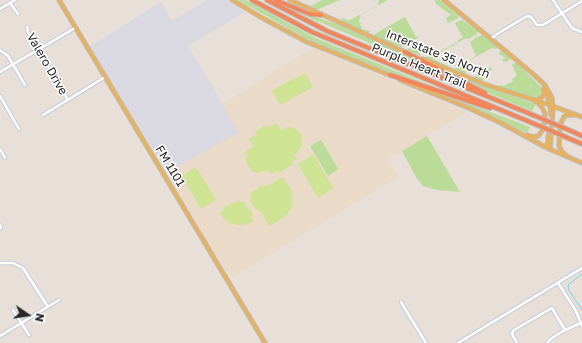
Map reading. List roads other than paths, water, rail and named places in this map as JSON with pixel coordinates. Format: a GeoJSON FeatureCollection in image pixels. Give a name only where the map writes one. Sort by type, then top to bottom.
{"type":"FeatureCollection","features":[{"type":"Feature","properties":{"kind":"highway","name":"Purple Heart Trail"},"geometry":{"type":"LineString","coordinates":[[252,0],[312,32],[582,144]]}},
{"type":"Feature","properties":{"kind":"highway","name":"Purple Heart Trail"},"geometry":{"type":"LineString","coordinates":[[267,0],[327,31],[582,136]]}},
{"type":"Feature","properties":{"kind":"highway"},"geometry":{"type":"LineString","coordinates":[[275,0],[310,14],[321,15]]}},
{"type":"Feature","properties":{"kind":"highway"},"geometry":{"type":"LineString","coordinates":[[405,52],[495,100]]}},
{"type":"Feature","properties":{"kind":"highway"},"geometry":{"type":"LineString","coordinates":[[390,75],[483,107],[499,110]]}},
{"type":"Feature","properties":{"kind":"main road","name":"FM 1101"},"geometry":{"type":"LineString","coordinates":[[59,0],[265,343]]}},
{"type":"Feature","properties":{"kind":"main road"},"geometry":{"type":"LineString","coordinates":[[232,0],[307,42],[471,109],[522,134],[548,149],[582,163]]}},
{"type":"Feature","properties":{"kind":"main road","name":"Interstate 35 North"},"geometry":{"type":"LineString","coordinates":[[290,0],[405,52],[466,77],[552,105],[580,116]]}},
{"type":"Feature","properties":{"kind":"main road"},"geometry":{"type":"LineString","coordinates":[[444,0],[527,68],[550,93],[552,105],[548,149]]}},
{"type":"Feature","properties":{"kind":"main road"},"geometry":{"type":"LineString","coordinates":[[534,100],[538,100],[544,94],[543,84]]}},
{"type":"Feature","properties":{"kind":"main road"},"geometry":{"type":"LineString","coordinates":[[522,134],[536,137],[540,134],[544,126],[544,113],[541,106],[534,100]]}},
{"type":"Feature","properties":{"kind":"main road"},"geometry":{"type":"LineString","coordinates":[[571,159],[564,154],[559,146],[560,125],[562,119],[566,115],[580,116]]}},
{"type":"Feature","properties":{"kind":"street"},"geometry":{"type":"LineString","coordinates":[[0,9],[15,0]]}},
{"type":"Feature","properties":{"kind":"street"},"geometry":{"type":"LineString","coordinates":[[553,0],[572,29],[582,32]]}},
{"type":"Feature","properties":{"kind":"street"},"geometry":{"type":"LineString","coordinates":[[491,39],[527,16],[531,17],[537,24],[540,25],[582,1]]}},
{"type":"Feature","properties":{"kind":"street"},"geometry":{"type":"LineString","coordinates":[[10,3],[18,14]]}},
{"type":"Feature","properties":{"kind":"street","name":"Valero Drive"},"geometry":{"type":"LineString","coordinates":[[27,27],[28,32],[38,50],[68,100]]}},
{"type":"Feature","properties":{"kind":"street"},"geometry":{"type":"LineString","coordinates":[[0,72],[75,28]]}},
{"type":"Feature","properties":{"kind":"street"},"geometry":{"type":"LineString","coordinates":[[0,50],[5,53],[13,64],[25,85]]}},
{"type":"Feature","properties":{"kind":"street"},"geometry":{"type":"LineString","coordinates":[[43,115],[105,77]]}},
{"type":"Feature","properties":{"kind":"street"},"geometry":{"type":"LineString","coordinates":[[0,96],[19,129]]}},
{"type":"Feature","properties":{"kind":"street"},"geometry":{"type":"LineString","coordinates":[[0,149],[5,158]]}},
{"type":"Feature","properties":{"kind":"street"},"geometry":{"type":"LineString","coordinates":[[0,263],[13,262],[23,268],[48,307]]}},
{"type":"Feature","properties":{"kind":"street"},"geometry":{"type":"LineString","coordinates":[[458,343],[582,268]]}},
{"type":"Feature","properties":{"kind":"street"},"geometry":{"type":"LineString","coordinates":[[547,343],[565,330],[581,324],[576,311],[558,283]]}},
{"type":"Feature","properties":{"kind":"street"},"geometry":{"type":"LineString","coordinates":[[0,336],[59,300]]}},
{"type":"Feature","properties":{"kind":"street"},"geometry":{"type":"LineString","coordinates":[[401,302],[426,343]]}},
{"type":"Feature","properties":{"kind":"street"},"geometry":{"type":"LineString","coordinates":[[517,343],[512,333],[514,330],[552,308],[565,330]]}},
{"type":"Feature","properties":{"kind":"street"},"geometry":{"type":"LineString","coordinates":[[13,310],[29,335]]}},
{"type":"Feature","properties":{"kind":"waterway"},"geometry":{"type":"LineString","coordinates":[[582,274],[568,285],[569,290],[582,310]]}}]}
